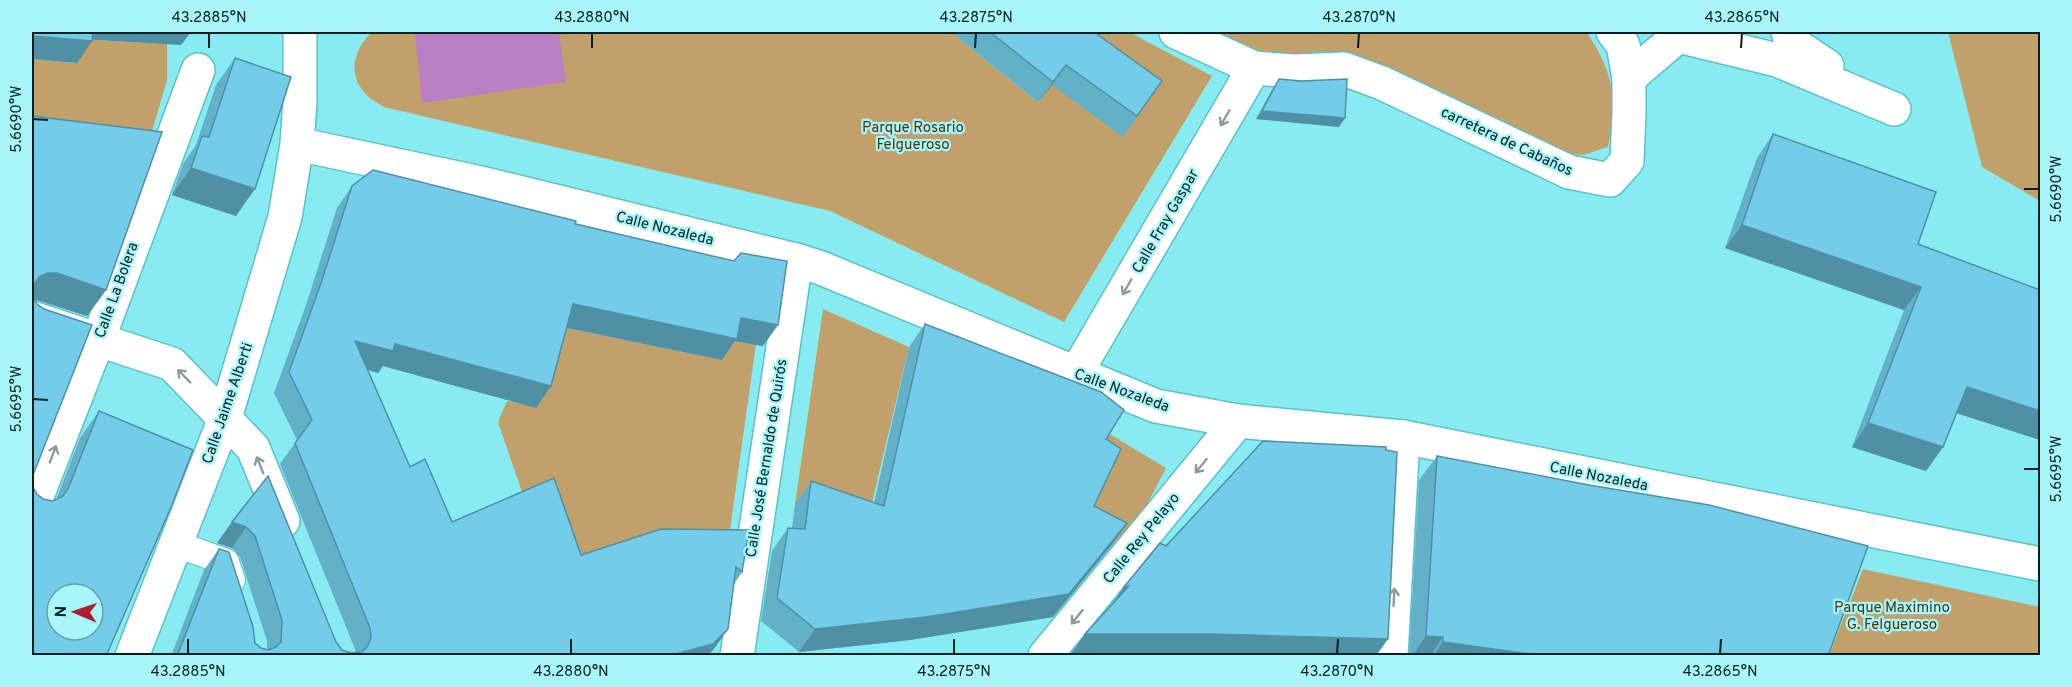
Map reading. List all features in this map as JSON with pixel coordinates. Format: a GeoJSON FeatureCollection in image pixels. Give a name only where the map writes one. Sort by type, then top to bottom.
{"type":"FeatureCollection","features":[{"type":"Feature","properties":{"kind":"street","name":"Calle Jaime Alberti"},"geometry":{"type":"LineString","coordinates":[[132,656],[225,418],[285,217],[297,144],[300,102],[300,32]]}},
{"type":"Feature","properties":{"kind":"street"},"geometry":{"type":"LineString","coordinates":[[1176,32],[1254,68]]}},
{"type":"Feature","properties":{"kind":"street","name":"carretera de Cabaños"},"geometry":{"type":"LineString","coordinates":[[1254,68],[1294,72],[1344,69],[1432,107],[1569,172],[1610,180],[1627,161],[1629,78],[1623,45],[1613,32]]}},
{"type":"Feature","properties":{"kind":"street"},"geometry":{"type":"LineString","coordinates":[[1629,78],[1677,36],[1777,60],[1894,109],[1791,42],[1788,32]]}},
{"type":"Feature","properties":{"kind":"street","name":"Calle Fray Gaspar"},"geometry":{"type":"LineString","coordinates":[[1076,374],[1254,68]]}},
{"type":"Feature","properties":{"kind":"street","name":"Calle La Bolera"},"geometry":{"type":"LineString","coordinates":[[32,509],[98,340],[198,70]]}},
{"type":"Feature","properties":{"kind":"street","name":"Calle Nozaleda"},"geometry":{"type":"LineString","coordinates":[[297,144],[481,183],[796,260],[832,272],[1156,406],[1238,421],[1403,438],[2040,564]]}},
{"type":"Feature","properties":{"kind":"street","name":"Calle José Bernaldo de Quirós"},"geometry":{"type":"LineString","coordinates":[[737,656],[796,260]]}},
{"type":"Feature","properties":{"kind":"street"},"geometry":{"type":"LineString","coordinates":[[32,318],[172,364],[253,448],[293,546]]}},
{"type":"Feature","properties":{"kind":"street","name":"Calle Rey Pelayo"},"geometry":{"type":"LineString","coordinates":[[1045,656],[1238,421]]}},
{"type":"Feature","properties":{"kind":"street"},"geometry":{"type":"LineString","coordinates":[[1391,656],[1403,438]]}},
{"type":"Feature","properties":{"kind":"lane"},"geometry":{"type":"LineString","coordinates":[[176,544],[226,562],[240,604]]}},
{"type":"Feature","properties":{"kind":"green space","name":"Parque Rosario Felgueroso"},"geometry":{"type":"Polygon","coordinates":[[[373,32],[951,32],[1038,102],[1094,32],[1129,32],[1212,76],[1064,322],[830,211],[384,107],[365,93],[356,77],[357,52],[373,32]]]}},
{"type":"Feature","properties":{"kind":"green space"},"geometry":{"type":"Polygon","coordinates":[[[1206,32],[1586,32],[1604,62],[1612,88],[1613,115],[1608,147],[1583,155],[1562,153],[1253,54],[1206,32]]]}},
{"type":"Feature","properties":{"kind":"green space"},"geometry":{"type":"Polygon","coordinates":[[[1948,32],[2040,32],[2040,201],[1982,167],[1948,32]]]}},
{"type":"Feature","properties":{"kind":"green space"},"geometry":{"type":"Polygon","coordinates":[[[80,39],[167,44],[167,80],[144,159],[32,145],[32,59],[77,63],[80,39]]]}},
{"type":"Feature","properties":{"kind":"green space"},"geometry":{"type":"Polygon","coordinates":[[[823,309],[909,347],[866,528],[795,504],[823,309]]]}},
{"type":"Feature","properties":{"kind":"green space"},"geometry":{"type":"Polygon","coordinates":[[[558,326],[722,360],[726,339],[756,344],[727,551],[567,577],[526,504],[498,422],[507,401],[537,407],[558,326]]]}},
{"type":"Feature","properties":{"kind":"green space"},"geometry":{"type":"Polygon","coordinates":[[[1108,433],[1166,468],[1122,552],[1078,529],[1090,462],[1108,433]]]}},
{"type":"Feature","properties":{"kind":"green space","name":"Parque Maximino G. Felgueroso"},"geometry":{"type":"Polygon","coordinates":[[[1863,569],[2040,607],[2040,655],[1829,655],[1863,569]]]}},
{"type":"Feature","properties":{"kind":"shaded area"},"geometry":{"type":"Polygon","coordinates":[[[559,32],[566,82],[422,103],[415,33],[559,32]]]}},
{"type":"Feature","properties":{"kind":"building"},"geometry":{"type":"Polygon","coordinates":[[[32,32],[93,32],[92,41],[32,36],[32,32]]]}},
{"type":"Feature","properties":{"kind":"building"},"geometry":{"type":"Polygon","coordinates":[[[990,32],[1094,32],[1162,81],[1137,116],[1066,65],[1053,82],[990,32]]]}},
{"type":"Feature","properties":{"kind":"building"},"geometry":{"type":"Polygon","coordinates":[[[235,58],[291,77],[255,189],[191,168],[202,136],[209,137],[235,58]]]}},
{"type":"Feature","properties":{"kind":"building"},"geometry":{"type":"Polygon","coordinates":[[[1279,79],[1301,81],[1347,79],[1345,118],[1262,111],[1279,79]]]}},
{"type":"Feature","properties":{"kind":"building"},"geometry":{"type":"Polygon","coordinates":[[[32,116],[162,132],[106,290],[57,273],[47,273],[39,277],[33,286],[33,296],[37,304],[44,309],[92,325],[33,475],[32,486],[32,116]]]}},
{"type":"Feature","properties":{"kind":"building"},"geometry":{"type":"Polygon","coordinates":[[[1773,134],[1936,192],[1918,244],[2040,290],[2040,411],[1967,387],[1943,447],[1868,423],[1921,287],[1742,225],[1773,134]]]}},
{"type":"Feature","properties":{"kind":"building"},"geometry":{"type":"Polygon","coordinates":[[[373,170],[576,221],[575,224],[734,261],[741,253],[787,261],[778,325],[741,318],[737,339],[573,304],[551,386],[395,344],[393,351],[355,341],[410,467],[425,459],[452,522],[554,478],[581,555],[661,529],[749,530],[742,572],[736,567],[728,629],[713,644],[668,656],[177,656],[219,549],[229,552],[253,627],[255,643],[268,650],[281,642],[282,620],[255,536],[246,527],[232,522],[268,476],[336,642],[342,650],[351,653],[361,652],[367,647],[371,638],[370,628],[295,443],[312,420],[289,372],[352,186],[373,170]]]}},
{"type":"Feature","properties":{"kind":"building"},"geometry":{"type":"Polygon","coordinates":[[[925,324],[1101,392],[1124,410],[1106,439],[1121,449],[1094,506],[1127,523],[1069,594],[926,617],[815,629],[777,598],[788,528],[805,529],[811,481],[884,506],[925,324]]]}},
{"type":"Feature","properties":{"kind":"building"},"geometry":{"type":"Polygon","coordinates":[[[99,411],[193,450],[172,505],[106,656],[32,656],[32,486],[43,499],[53,501],[63,496],[68,489],[99,411]]]}},
{"type":"Feature","properties":{"kind":"building"},"geometry":{"type":"Polygon","coordinates":[[[1263,441],[1386,447],[1386,450],[1397,452],[1388,639],[1212,634],[1085,634],[1129,586],[1124,587],[1160,543],[1166,546],[1263,441]]]}},
{"type":"Feature","properties":{"kind":"building"},"geometry":{"type":"Polygon","coordinates":[[[1437,456],[1709,505],[1868,546],[1828,656],[1545,656],[1443,642],[1443,637],[1426,636],[1437,456]]]}}]}
